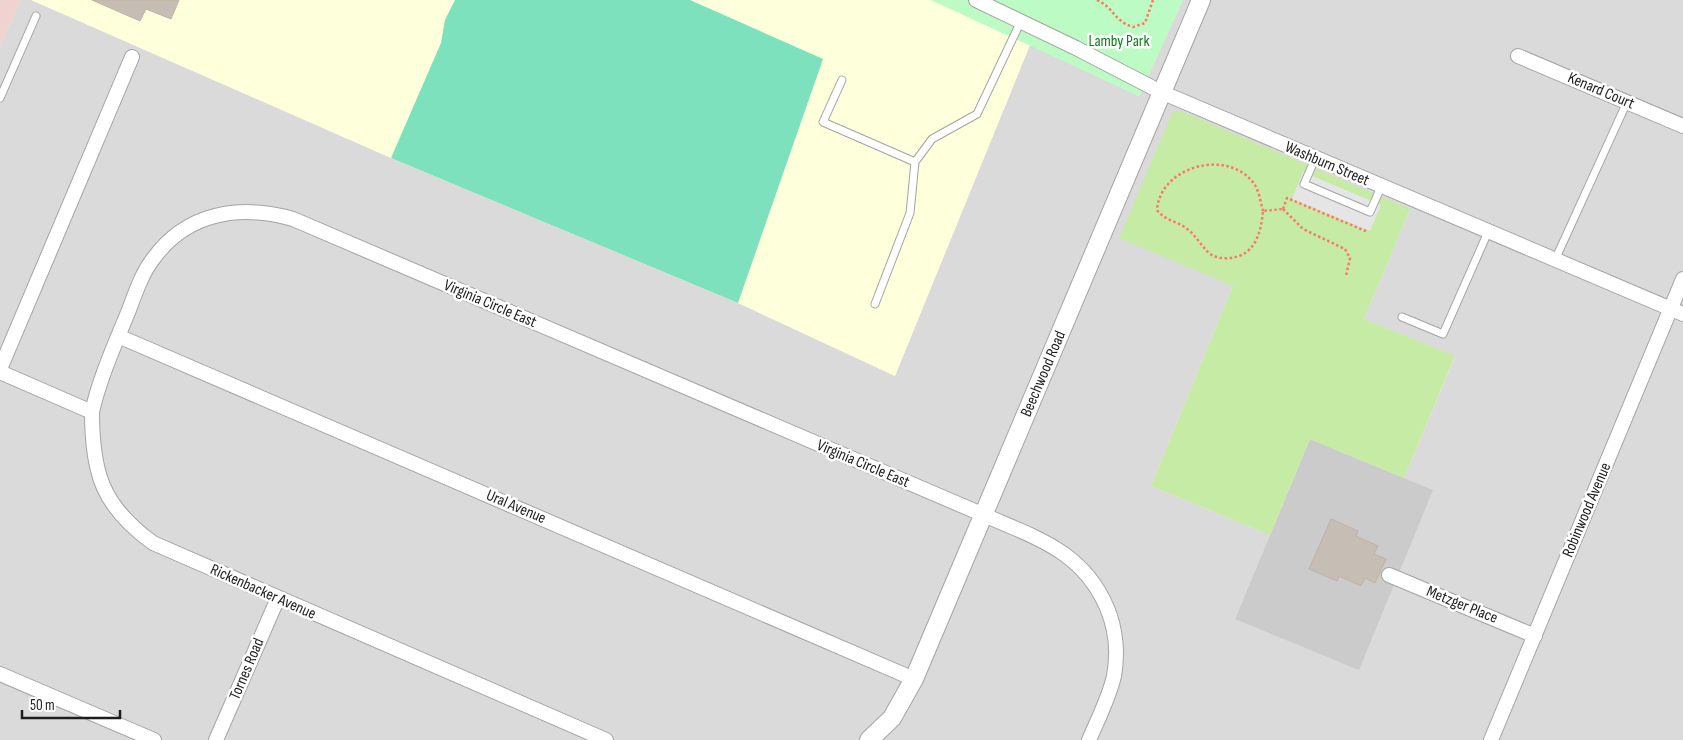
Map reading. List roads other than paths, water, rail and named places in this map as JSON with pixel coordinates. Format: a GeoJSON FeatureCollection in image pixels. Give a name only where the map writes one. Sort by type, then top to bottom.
{"type":"FeatureCollection","features":[{"type":"Feature","properties":{"kind":"street","name":"Washburn Street"},"geometry":{"type":"LineString","coordinates":[[976,0],[1161,92],[1380,187],[1677,311]]}},
{"type":"Feature","properties":{"kind":"street","name":"Beechwood Road"},"geometry":{"type":"LineString","coordinates":[[869,740],[892,718],[914,679],[1201,0]]}},
{"type":"Feature","properties":{"kind":"street","name":"Kenard Court"},"geometry":{"type":"LineString","coordinates":[[1518,56],[1683,126]]}},
{"type":"Feature","properties":{"kind":"street"},"geometry":{"type":"LineString","coordinates":[[92,412],[0,370],[132,57]]}},
{"type":"Feature","properties":{"kind":"street","name":"Virginia Circle East"},"geometry":{"type":"LineString","coordinates":[[92,412],[118,336],[152,260],[181,233],[198,222],[218,215],[235,211],[270,212],[293,219],[984,514],[1038,539],[1070,558],[1085,570],[1105,603],[1112,620],[1115,664],[1110,690],[1089,740]]}},
{"type":"Feature","properties":{"kind":"street","name":"Robinwood Avenue"},"geometry":{"type":"LineString","coordinates":[[1491,740],[1534,636],[1677,311],[1683,280]]}},
{"type":"Feature","properties":{"kind":"street","name":"Ural Avenue"},"geometry":{"type":"LineString","coordinates":[[118,336],[914,679]]}},
{"type":"Feature","properties":{"kind":"street","name":"Rickenbacker Avenue"},"geometry":{"type":"LineString","coordinates":[[92,412],[92,447],[96,468],[111,502],[123,518],[138,532],[169,551],[606,740]]}},
{"type":"Feature","properties":{"kind":"street","name":"Metzger Place"},"geometry":{"type":"LineString","coordinates":[[1389,576],[1534,636]]}},
{"type":"Feature","properties":{"kind":"street","name":"Tornes Road"},"geometry":{"type":"LineString","coordinates":[[216,740],[278,598]]}},
{"type":"Feature","properties":{"kind":"street"},"geometry":{"type":"LineString","coordinates":[[0,674],[154,740]]}},
{"type":"Feature","properties":{"kind":"lane"},"geometry":{"type":"LineString","coordinates":[[0,98],[36,16]]}},
{"type":"Feature","properties":{"kind":"lane"},"geometry":{"type":"LineString","coordinates":[[875,304],[910,213],[915,162],[932,139],[977,114],[1021,21]]}},
{"type":"Feature","properties":{"kind":"lane"},"geometry":{"type":"LineString","coordinates":[[842,80],[823,122],[915,162]]}},
{"type":"Feature","properties":{"kind":"lane"},"geometry":{"type":"LineString","coordinates":[[1556,260],[1627,102]]}},
{"type":"Feature","properties":{"kind":"lane"},"geometry":{"type":"LineString","coordinates":[[1315,159],[1304,184],[1370,212],[1380,187]]}},
{"type":"Feature","properties":{"kind":"lane"},"geometry":{"type":"LineString","coordinates":[[1402,317],[1443,334],[1488,232]]}},
{"type":"Feature","properties":{"kind":"park label","name":"Lamby Park"},"geometry":{"type":"Point","coordinates":[1119,41]}}]}
